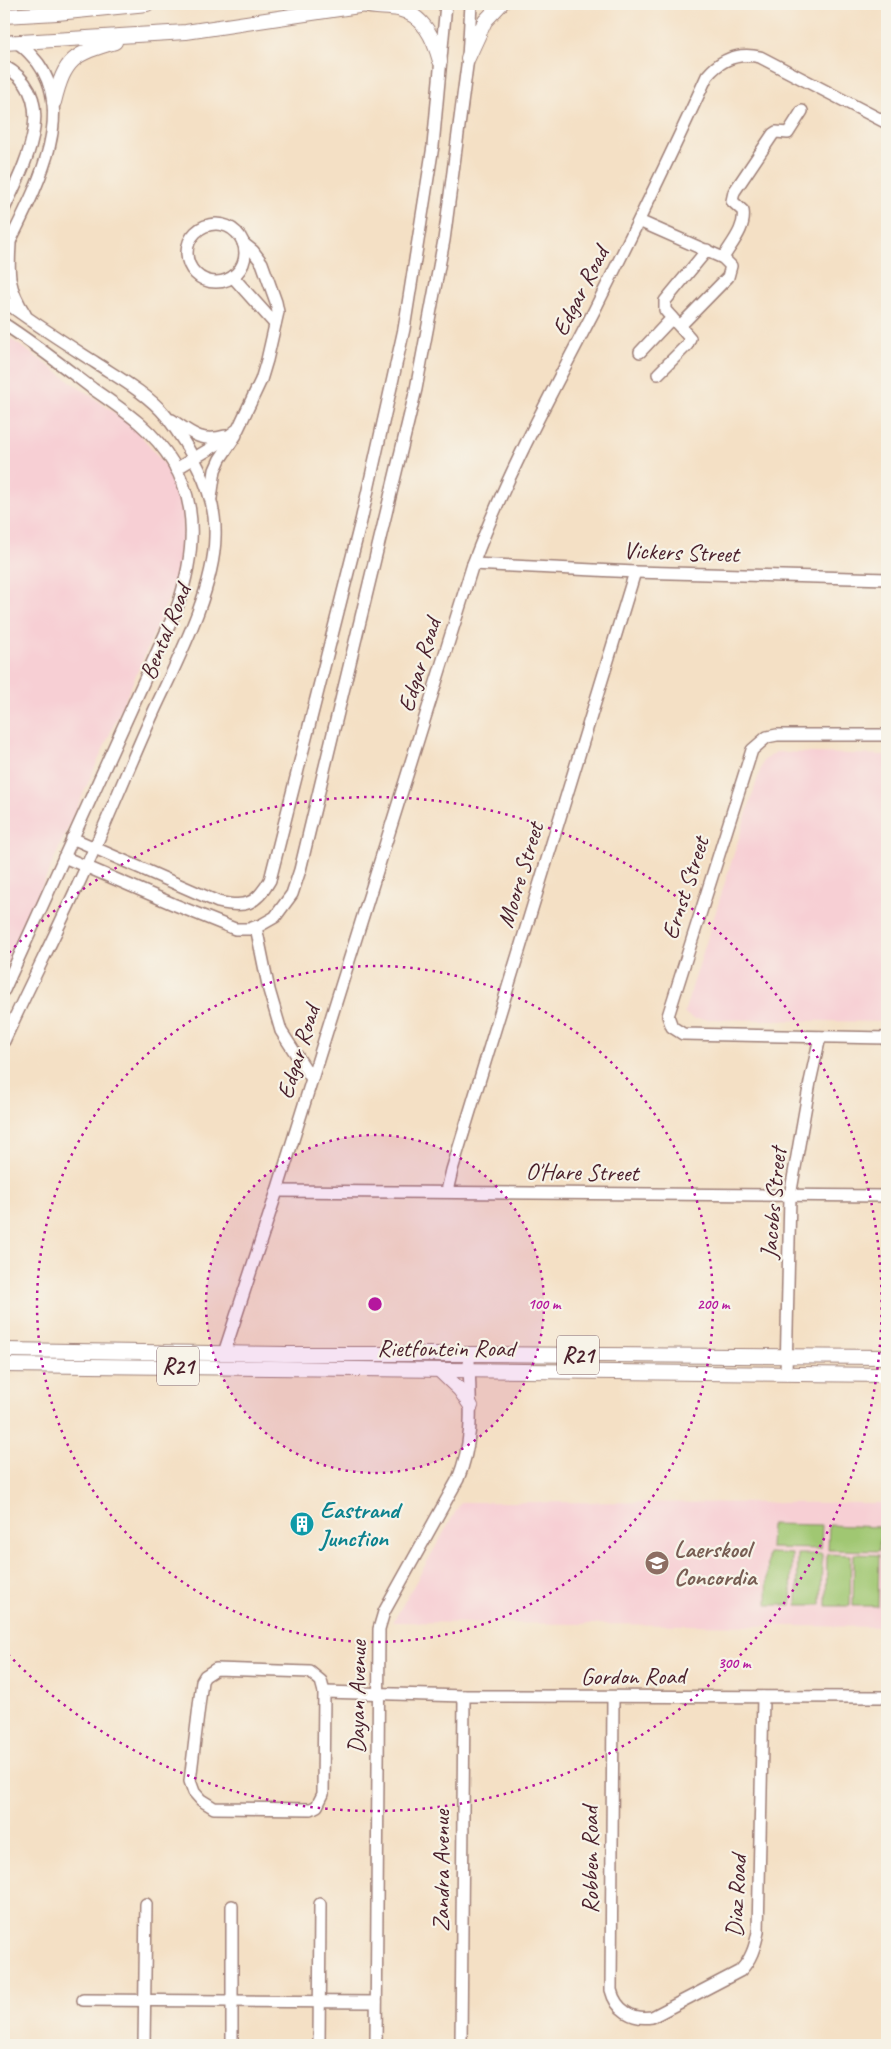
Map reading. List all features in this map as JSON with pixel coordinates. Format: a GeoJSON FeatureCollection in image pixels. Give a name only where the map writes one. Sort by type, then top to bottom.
{"type":"FeatureCollection","features":[{"type":"Feature","properties":{"kind":"main road"},"geometry":{"type":"LineString","coordinates":[[44,4],[57,13]]}},
{"type":"Feature","properties":{"kind":"main road"},"geometry":{"type":"LineString","coordinates":[[4,16],[147,4]]}},
{"type":"Feature","properties":{"kind":"main road"},"geometry":{"type":"LineString","coordinates":[[468,58],[485,21],[501,4]]}},
{"type":"Feature","properties":{"kind":"main road"},"geometry":{"type":"LineString","coordinates":[[4,43],[186,32],[367,5],[400,10],[418,20],[434,39],[440,61]]}},
{"type":"Feature","properties":{"kind":"main road"},"geometry":{"type":"LineString","coordinates":[[54,102],[59,83],[74,59],[85,51],[135,36]]}},
{"type":"Feature","properties":{"kind":"main road","name":"Rietfontein Road"},"geometry":{"type":"LineString","coordinates":[[4,1350],[286,1354],[887,1357]]}},
{"type":"Feature","properties":{"kind":"main road"},"geometry":{"type":"LineString","coordinates":[[709,1356],[709,1373]]}},
{"type":"Feature","properties":{"kind":"main road","name":"Rietfontein Road"},"geometry":{"type":"LineString","coordinates":[[4,1365],[887,1374]]}},
{"type":"Feature","properties":{"kind":"main road"},"geometry":{"type":"LineString","coordinates":[[438,1370],[447,1376],[460,1390],[471,1406]]}},
{"type":"Feature","properties":{"kind":"street"},"geometry":{"type":"LineString","coordinates":[[72,838],[218,902],[231,905],[245,905],[256,899],[270,880],[282,839],[361,521],[401,346],[433,146],[446,4]]}},
{"type":"Feature","properties":{"kind":"street"},"geometry":{"type":"LineString","coordinates":[[64,857],[235,929],[256,927],[274,917],[283,908],[292,894],[302,862],[416,389],[444,240],[468,58],[471,4]]}},
{"type":"Feature","properties":{"kind":"street"},"geometry":{"type":"LineString","coordinates":[[4,38],[18,42],[32,56],[46,74],[54,102],[53,131],[45,162],[4,254]]}},
{"type":"Feature","properties":{"kind":"street","name":"Edgar Road"},"geometry":{"type":"LineString","coordinates":[[224,1352],[277,1191],[473,564],[490,517],[639,221],[707,76],[721,62],[730,58],[750,55],[760,57],[887,123]]}},
{"type":"Feature","properties":{"kind":"street"},"geometry":{"type":"LineString","coordinates":[[4,66],[13,70],[27,87],[34,100],[35,118],[32,142],[23,168],[4,209]]}},
{"type":"Feature","properties":{"kind":"street"},"geometry":{"type":"LineString","coordinates":[[723,258],[744,220],[743,211],[732,201],[734,192],[773,134],[776,132],[788,134],[802,112]]}},
{"type":"Feature","properties":{"kind":"street"},"geometry":{"type":"LineString","coordinates":[[639,221],[707,250],[723,258],[731,266],[728,278],[640,352]]}},
{"type":"Feature","properties":{"kind":"street"},"geometry":{"type":"LineString","coordinates":[[210,500],[215,470],[261,380],[278,312],[262,263],[232,229],[215,224],[198,230],[188,245],[188,263],[199,277],[216,283],[233,277],[238,272],[244,258],[243,243]]}},
{"type":"Feature","properties":{"kind":"street"},"geometry":{"type":"LineString","coordinates":[[10,240],[8,275],[17,302],[29,320]]}},
{"type":"Feature","properties":{"kind":"street"},"geometry":{"type":"LineString","coordinates":[[658,374],[689,342],[690,337],[664,306],[667,298],[707,250]]}},
{"type":"Feature","properties":{"kind":"street"},"geometry":{"type":"LineString","coordinates":[[233,277],[275,324]]}},
{"type":"Feature","properties":{"kind":"street","name":"Bental Road"},"geometry":{"type":"LineString","coordinates":[[4,301],[29,320],[143,395],[164,415],[194,459],[203,479],[210,500],[216,535],[205,593],[95,848],[4,1041]]}},
{"type":"Feature","properties":{"kind":"street","name":"Bental Road"},"geometry":{"type":"LineString","coordinates":[[4,324],[30,340],[140,424],[158,443],[176,469],[185,488],[192,530],[192,552],[186,584],[177,608],[4,990]]}},
{"type":"Feature","properties":{"kind":"street"},"geometry":{"type":"LineString","coordinates":[[164,415],[196,436],[204,439],[223,436],[236,430]]}},
{"type":"Feature","properties":{"kind":"street"},"geometry":{"type":"LineString","coordinates":[[176,469],[236,430]]}},
{"type":"Feature","properties":{"kind":"street","name":"Vickers Street"},"geometry":{"type":"LineString","coordinates":[[473,564],[636,572],[887,579]]}},
{"type":"Feature","properties":{"kind":"street","name":"Moore Street"},"geometry":{"type":"LineString","coordinates":[[447,1191],[636,572]]}},
{"type":"Feature","properties":{"kind":"street","name":"Ernst Street"},"geometry":{"type":"LineString","coordinates":[[887,732],[777,735],[767,737],[752,750],[668,1012],[670,1024],[675,1030],[683,1034],[887,1038]]}},
{"type":"Feature","properties":{"kind":"street"},"geometry":{"type":"LineString","coordinates":[[256,927],[280,1031],[312,1079]]}},
{"type":"Feature","properties":{"kind":"street","name":"Jacobs Street"},"geometry":{"type":"LineString","coordinates":[[786,1374],[790,1196],[820,1037]]}},
{"type":"Feature","properties":{"kind":"street","name":"O'Hare Street"},"geometry":{"type":"LineString","coordinates":[[277,1191],[887,1196]]}},
{"type":"Feature","properties":{"kind":"street","name":"Dayan Avenue"},"geometry":{"type":"LineString","coordinates":[[376,2045],[379,1630],[382,1618],[402,1577],[461,1471],[468,1449],[471,1406],[469,1354]]}},
{"type":"Feature","properties":{"kind":"street"},"geometry":{"type":"LineString","coordinates":[[216,1670],[310,1672],[321,1680],[324,1692],[323,1794],[317,1806],[311,1808],[214,1808],[206,1804],[194,1792],[190,1775],[202,1681],[210,1672],[216,1670]]}},
{"type":"Feature","properties":{"kind":"street","name":"Gordon Road"},"geometry":{"type":"LineString","coordinates":[[324,1692],[464,1696],[887,1697]]}},
{"type":"Feature","properties":{"kind":"street","name":"Zandra Avenue"},"geometry":{"type":"LineString","coordinates":[[461,2045],[464,1696]]}},
{"type":"Feature","properties":{"kind":"street","name":"Robben Road"},"geometry":{"type":"LineString","coordinates":[[612,1697],[611,1990],[614,2001],[631,2015]]}},
{"type":"Feature","properties":{"kind":"street","name":"Diaz Road"},"geometry":{"type":"LineString","coordinates":[[631,2015],[637,2018],[652,2017],[740,1971],[746,1965],[755,1947],[758,1932],[763,1698]]}},
{"type":"Feature","properties":{"kind":"street"},"geometry":{"type":"LineString","coordinates":[[144,2045],[146,1904]]}},
{"type":"Feature","properties":{"kind":"street"},"geometry":{"type":"LineString","coordinates":[[319,2045],[320,1904]]}},
{"type":"Feature","properties":{"kind":"street"},"geometry":{"type":"LineString","coordinates":[[232,1906],[232,2045]]}},
{"type":"Feature","properties":{"kind":"street"},"geometry":{"type":"LineString","coordinates":[[83,2000],[376,2002]]}},
{"type":"Feature","properties":{"kind":"shaded area"},"geometry":{"type":"Polygon","coordinates":[[[4,334],[132,425],[171,472],[185,512],[181,570],[4,972],[4,334]]]}},
{"type":"Feature","properties":{"kind":"shaded area"},"geometry":{"type":"Polygon","coordinates":[[[776,752],[887,755],[887,1022],[693,1019],[684,1013],[763,761],[776,752]]]}},
{"type":"Feature","properties":{"kind":"shaded area","name":"Laerskool Concordia"},"geometry":{"type":"Polygon","coordinates":[[[461,1502],[887,1503],[887,1627],[393,1622],[461,1502]]]}},
{"type":"Feature","properties":{"kind":"green space"},"geometry":{"type":"Polygon","coordinates":[[[771,1524],[822,1525],[821,1549],[770,1548],[771,1524]]]}},
{"type":"Feature","properties":{"kind":"green space"},"geometry":{"type":"Polygon","coordinates":[[[829,1525],[880,1527],[879,1551],[828,1550],[829,1525]]]}},
{"type":"Feature","properties":{"kind":"green space"},"geometry":{"type":"Polygon","coordinates":[[[768,1553],[792,1554],[791,1605],[767,1605],[768,1553]]]}},
{"type":"Feature","properties":{"kind":"green space"},"geometry":{"type":"Polygon","coordinates":[[[798,1554],[822,1554],[821,1605],[797,1605],[798,1554]]]}},
{"type":"Feature","properties":{"kind":"green space"},"geometry":{"type":"Polygon","coordinates":[[[827,1554],[851,1555],[850,1606],[826,1606],[827,1554]]]}},
{"type":"Feature","properties":{"kind":"green space"},"geometry":{"type":"Polygon","coordinates":[[[854,1554],[879,1555],[878,1606],[853,1606],[854,1554]]]}},
{"type":"Feature","properties":{"kind":"place","name":"Eastrand Junction"},"geometry":{"type":"Point","coordinates":[302,1524]}},
{"type":"Feature","properties":{"kind":"place","name":"Laerskool Concordia"},"geometry":{"type":"Point","coordinates":[657,1563]}}]}
